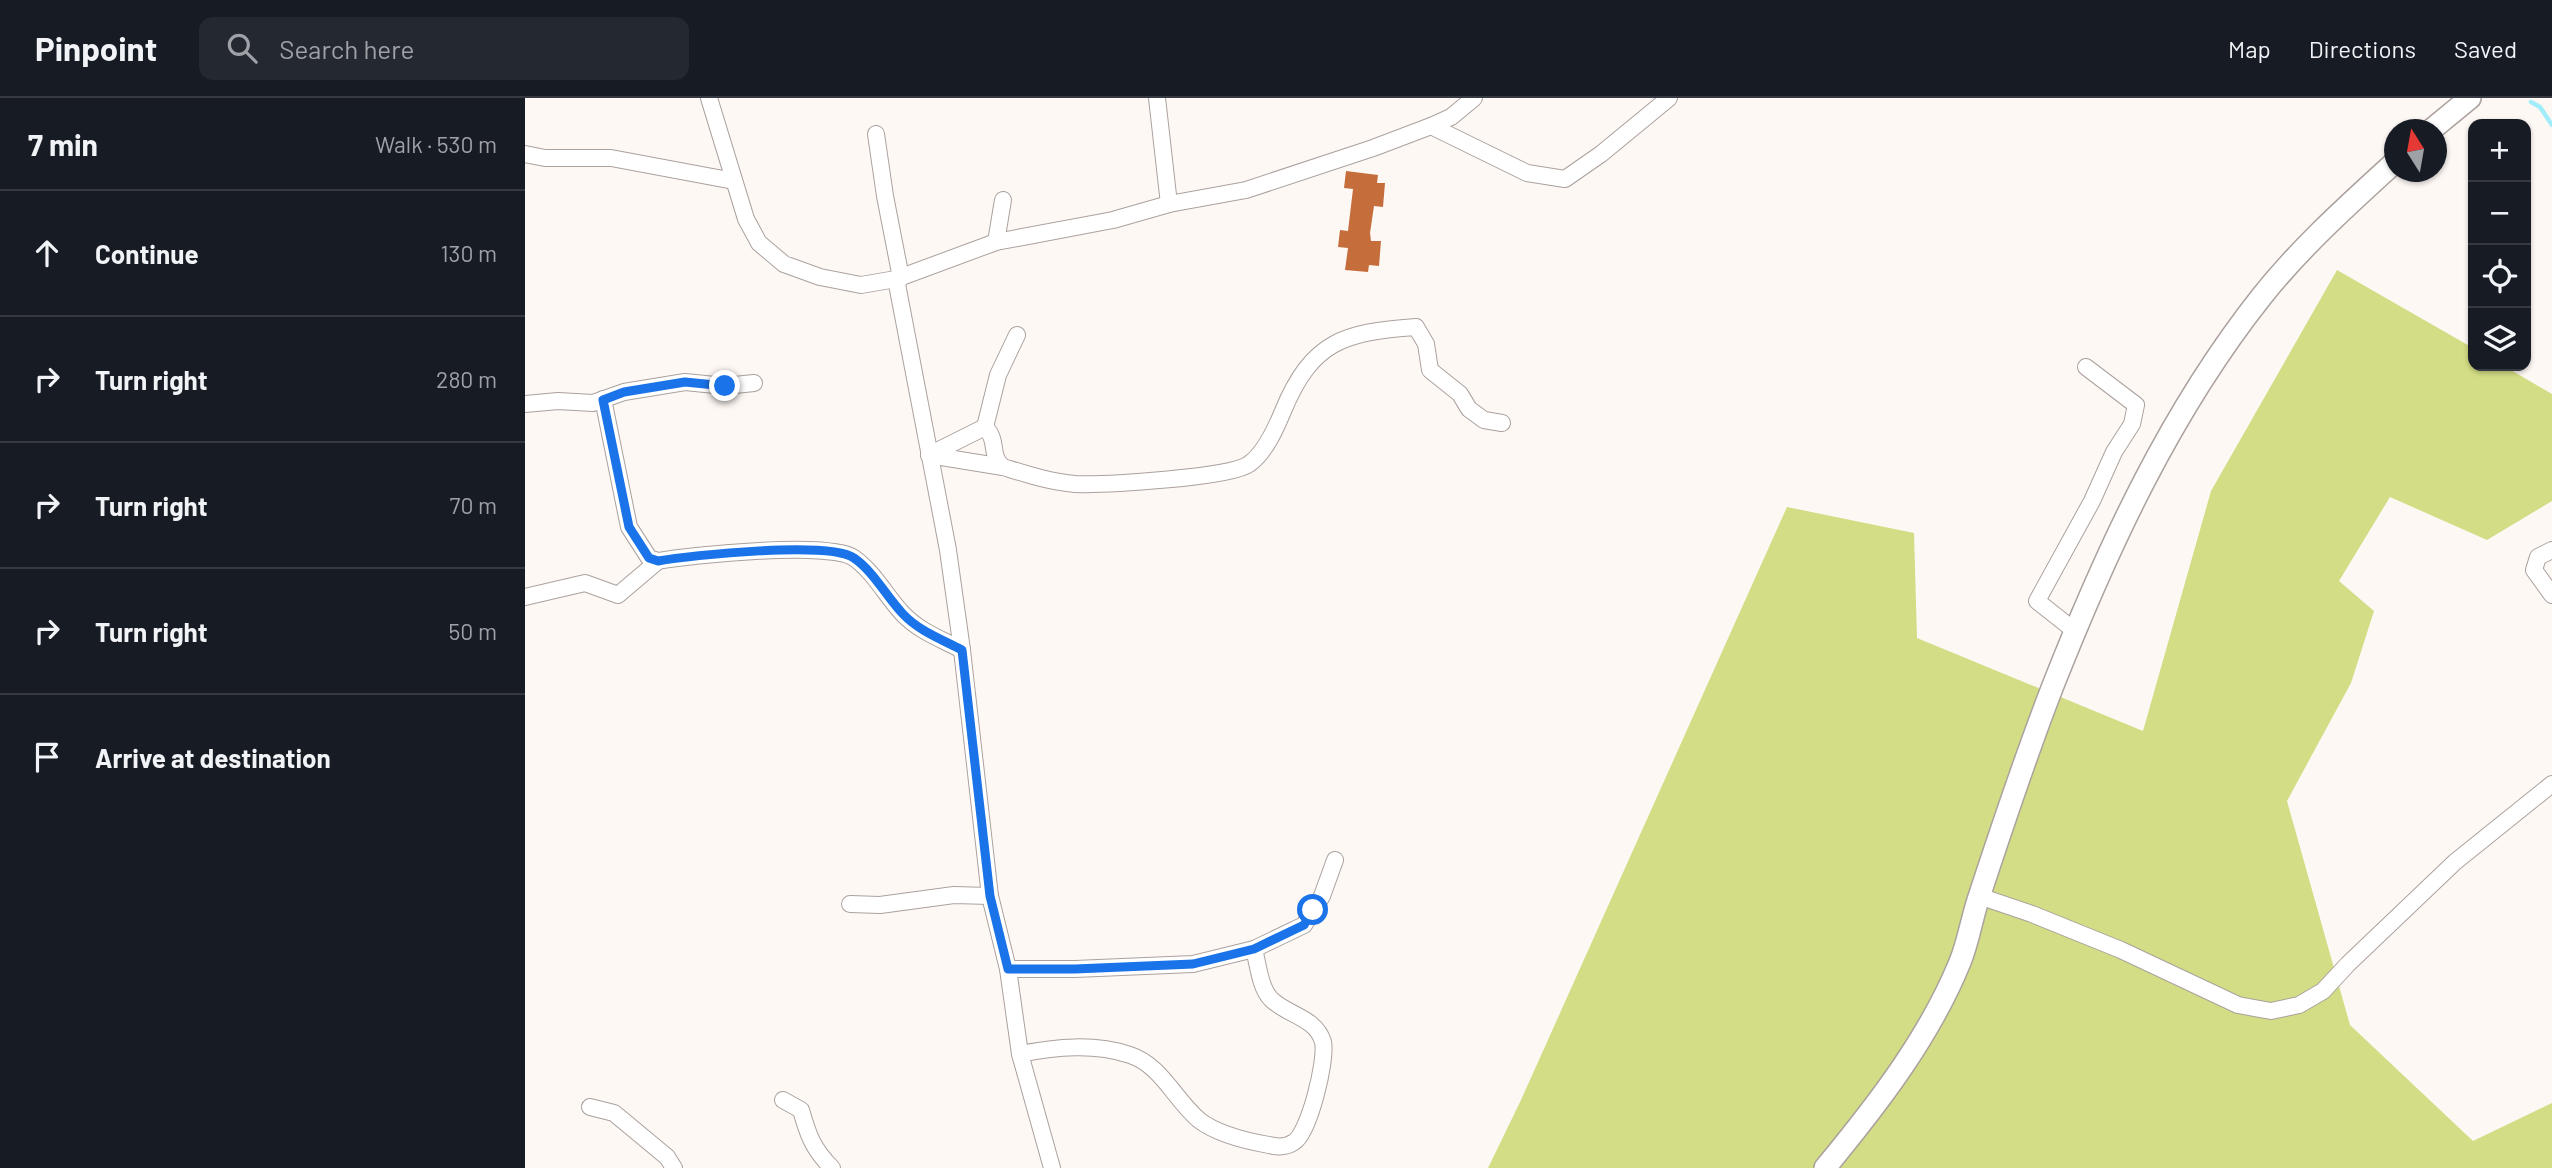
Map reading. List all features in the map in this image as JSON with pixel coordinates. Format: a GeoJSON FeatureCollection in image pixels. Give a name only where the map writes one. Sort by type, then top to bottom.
{"type":"FeatureCollection","features":[{"type":"Feature","properties":{"kind":"main road"},"geometry":{"type":"LineString","coordinates":[[2444,119],[2470,98]]}},
{"type":"Feature","properties":{"kind":"main road"},"geometry":{"type":"LineString","coordinates":[[1825,1168],[1873,1111],[1933,1016],[1961,961],[1979,896],[2053,686],[2143,481],[2196,389],[2263,295],[2334,218],[2384,172]]}},
{"type":"Feature","properties":{"kind":"street"},"geometry":{"type":"LineString","coordinates":[[709,98],[746,219],[759,243],[784,264],[820,277],[861,285],[898,279],[996,242],[1113,220],[1169,204],[1247,190],[1373,148],[1451,117],[1475,98]]}},
{"type":"Feature","properties":{"kind":"street"},"geometry":{"type":"LineString","coordinates":[[1157,98],[1169,204]]}},
{"type":"Feature","properties":{"kind":"street"},"geometry":{"type":"LineString","coordinates":[[1431,125],[1527,173],[1565,179],[1601,154],[1669,98]]}},
{"type":"Feature","properties":{"kind":"street"},"geometry":{"type":"LineString","coordinates":[[876,134],[898,279],[947,550],[962,650],[990,896],[1008,969],[1020,1054],[1052,1168]]}},
{"type":"Feature","properties":{"kind":"street"},"geometry":{"type":"LineString","coordinates":[[525,154],[545,158],[611,158],[734,181]]}},
{"type":"Feature","properties":{"kind":"street"},"geometry":{"type":"LineString","coordinates":[[996,242],[1003,200]]}},
{"type":"Feature","properties":{"kind":"street"},"geometry":{"type":"LineString","coordinates":[[929,456],[1003,467],[1051,481],[1076,484],[1125,482],[1238,470],[1250,464],[1276,428],[1300,373],[1316,356],[1334,344],[1356,335],[1416,327],[1426,344],[1430,370],[1460,394],[1469,409],[1484,420],[1502,423]]}},
{"type":"Feature","properties":{"kind":"street"},"geometry":{"type":"LineString","coordinates":[[929,456],[985,427],[998,375],[1017,335]]}},
{"type":"Feature","properties":{"kind":"street"},"geometry":{"type":"LineString","coordinates":[[2075,631],[2037,601],[2092,501],[2114,452],[2132,424],[2136,405],[2085,367]]}},
{"type":"Feature","properties":{"kind":"street"},"geometry":{"type":"LineString","coordinates":[[525,404],[558,401],[593,403],[624,392],[685,382],[725,386],[754,383]]}},
{"type":"Feature","properties":{"kind":"street"},"geometry":{"type":"LineString","coordinates":[[603,400],[629,527],[649,558],[658,561],[741,552],[831,551],[851,555],[871,572],[905,616],[923,631],[962,650]]}},
{"type":"Feature","properties":{"kind":"street"},"geometry":{"type":"LineString","coordinates":[[985,427],[994,439],[997,462],[1003,467]]}},
{"type":"Feature","properties":{"kind":"street"},"geometry":{"type":"LineString","coordinates":[[2552,550],[2538,557],[2534,570],[2552,595]]}},
{"type":"Feature","properties":{"kind":"street"},"geometry":{"type":"LineString","coordinates":[[525,597],[585,583],[618,595],[658,561]]}},
{"type":"Feature","properties":{"kind":"street"},"geometry":{"type":"LineString","coordinates":[[1979,896],[2121,950],[2238,1005],[2271,1011],[2298,1005],[2323,991],[2455,862],[2552,784]]}},
{"type":"Feature","properties":{"kind":"street"},"geometry":{"type":"LineString","coordinates":[[1008,969],[1193,964],[1254,949],[1304,925],[1322,895],[1335,860]]}},
{"type":"Feature","properties":{"kind":"street"},"geometry":{"type":"LineString","coordinates":[[850,904],[880,905],[954,895],[990,896]]}},
{"type":"Feature","properties":{"kind":"street"},"geometry":{"type":"LineString","coordinates":[[1020,1054],[1055,1047],[1101,1049],[1131,1055],[1152,1066],[1176,1096],[1199,1119],[1215,1130],[1270,1146],[1286,1146],[1296,1142],[1307,1124],[1323,1063],[1324,1045],[1320,1034],[1307,1021],[1270,999],[1254,949]]}},
{"type":"Feature","properties":{"kind":"street"},"geometry":{"type":"LineString","coordinates":[[783,1100],[801,1110],[810,1139],[820,1156],[832,1168]]}},
{"type":"Feature","properties":{"kind":"street"},"geometry":{"type":"LineString","coordinates":[[590,1107],[614,1113],[667,1157],[674,1168]]}},
{"type":"Feature","properties":{"kind":"green space"},"geometry":{"type":"Polygon","coordinates":[[[2337,270],[2468,345],[2468,371],[2513,371],[2552,394],[2552,501],[2487,540],[2390,497],[2339,581],[2374,611],[2351,683],[2287,801],[2350,1025],[2473,1141],[2552,1103],[2552,1168],[1488,1168],[1787,507],[1914,533],[1917,638],[2143,731],[2211,491],[2337,270]]]}},
{"type":"Feature","properties":{"kind":"building"},"geometry":{"type":"Polygon","coordinates":[[[1346,171],[1378,175],[1377,183],[1385,183],[1383,207],[1374,206],[1370,233],[1371,241],[1381,241],[1379,266],[1369,265],[1368,272],[1345,270],[1348,248],[1338,247],[1340,230],[1348,231],[1353,189],[1344,188],[1346,171]]]}},
{"type":"Feature","properties":{"kind":"waterway"},"geometry":{"type":"LineString","coordinates":[[2531,102],[2540,107],[2552,125]]}},
{"type":"Feature","properties":{"kind":"route"},"geometry":{"type":"LineString","coordinates":[[725,386],[685,382],[624,392],[603,400],[629,527],[649,558],[658,561],[741,552],[831,551],[851,555],[871,572],[883,591],[905,616],[923,631],[962,650],[990,896],[1008,969],[1193,964],[1254,949],[1304,925],[1313,910]]}}]}
